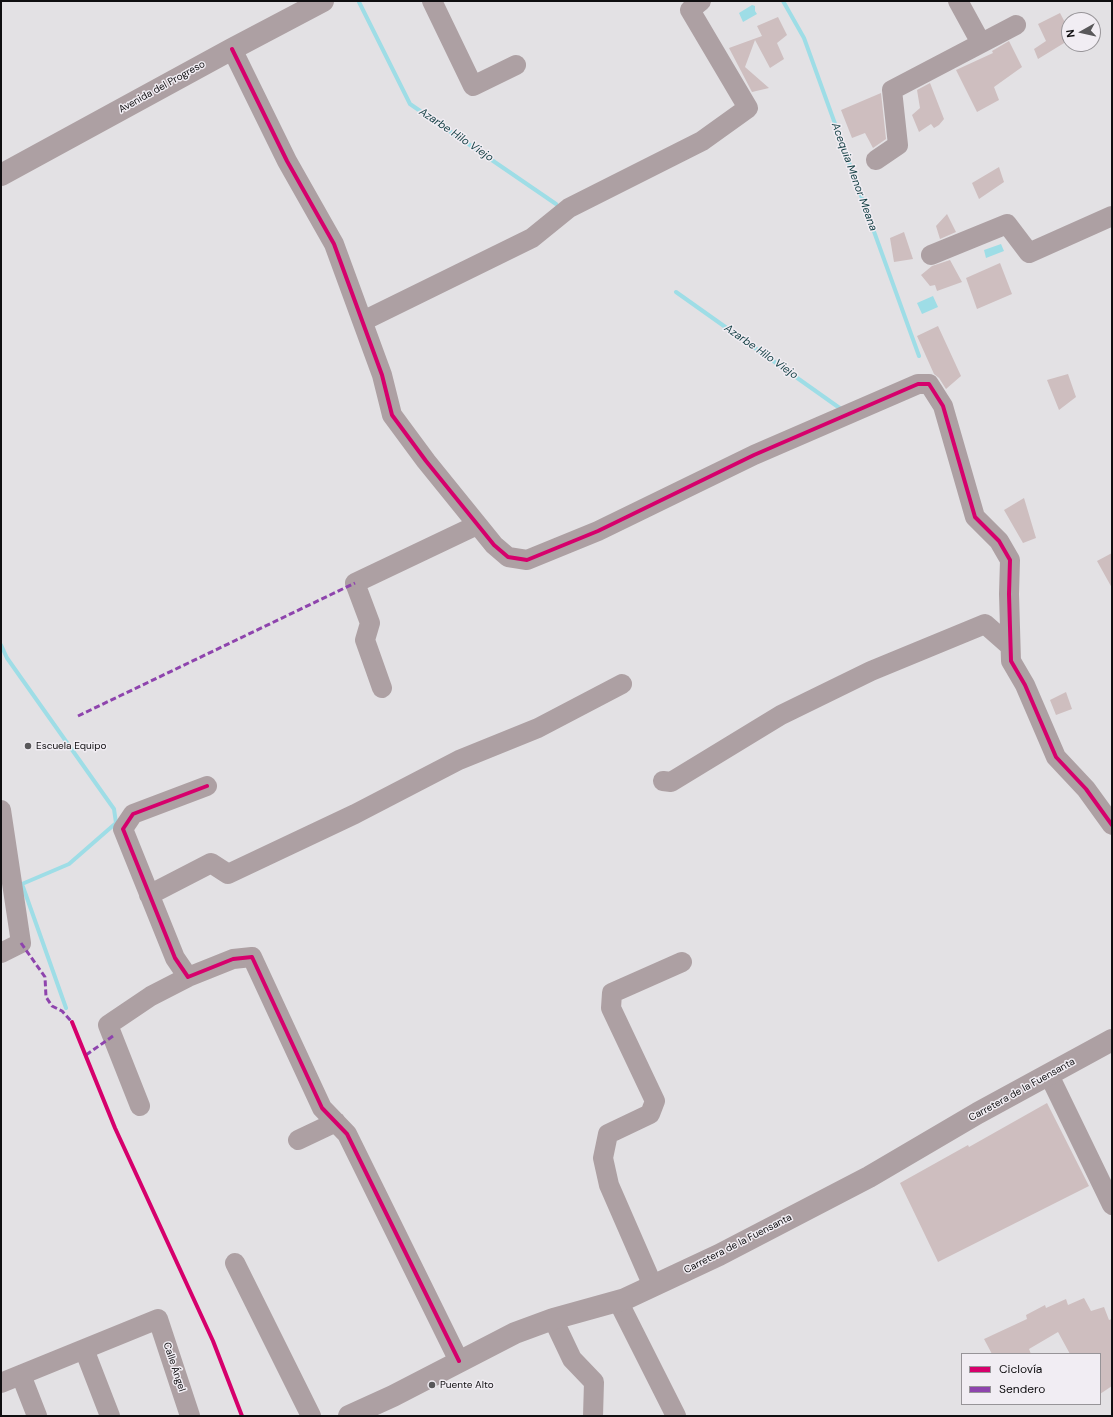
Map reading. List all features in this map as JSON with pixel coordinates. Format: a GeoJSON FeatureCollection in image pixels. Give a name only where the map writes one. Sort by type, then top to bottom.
{"type":"FeatureCollection","features":[{"type":"Feature","properties":{"kind":"main road","name":"Avenida del Progreso"},"geometry":{"type":"LineString","coordinates":[[1,175],[323,1]]}},
{"type":"Feature","properties":{"kind":"main road","name":"Carretera de la Fuensanta"},"geometry":{"type":"LineString","coordinates":[[349,1416],[393,1396],[515,1333],[553,1318],[618,1301],[719,1255],[869,1177],[978,1113],[1112,1040]]}},
{"type":"Feature","properties":{"kind":"street"},"geometry":{"type":"LineString","coordinates":[[432,1],[473,86],[516,65]]}},
{"type":"Feature","properties":{"kind":"street"},"geometry":{"type":"LineString","coordinates":[[363,321],[532,238],[569,208],[702,141],[748,108],[690,10],[700,1]]}},
{"type":"Feature","properties":{"kind":"street"},"geometry":{"type":"LineString","coordinates":[[958,1],[981,43]]}},
{"type":"Feature","properties":{"kind":"street"},"geometry":{"type":"LineString","coordinates":[[876,160],[898,145],[892,90],[1016,25]]}},
{"type":"Feature","properties":{"kind":"street"},"geometry":{"type":"LineString","coordinates":[[232,49],[287,161],[334,244],[382,374],[392,415],[426,461],[494,546],[508,557],[527,560],[598,531],[775,446],[918,384],[929,384],[943,406],[975,517],[999,541],[1010,560],[1009,594],[1011,661],[1025,685],[1056,757],[1086,789],[1112,825]]}},
{"type":"Feature","properties":{"kind":"street"},"geometry":{"type":"LineString","coordinates":[[931,255],[1007,224],[1029,252],[1112,216]]}},
{"type":"Feature","properties":{"kind":"street"},"geometry":{"type":"LineString","coordinates":[[382,688],[365,640],[370,623],[355,583],[477,524]]}},
{"type":"Feature","properties":{"kind":"street"},"geometry":{"type":"LineString","coordinates":[[663,781],[671,782],[781,715],[864,674],[985,624],[1010,646]]}},
{"type":"Feature","properties":{"kind":"street"},"geometry":{"type":"LineString","coordinates":[[150,895],[211,862],[228,874],[355,814],[459,760],[538,728],[622,684]]}},
{"type":"Feature","properties":{"kind":"street"},"geometry":{"type":"LineString","coordinates":[[188,977],[175,958],[123,829],[134,814],[207,786]]}},
{"type":"Feature","properties":{"kind":"street"},"geometry":{"type":"LineString","coordinates":[[1,810],[21,943],[1,952]]}},
{"type":"Feature","properties":{"kind":"street"},"geometry":{"type":"LineString","coordinates":[[140,1106],[108,1025],[151,996],[188,977],[233,959],[252,957],[322,1108],[347,1134],[459,1361]]}},
{"type":"Feature","properties":{"kind":"street"},"geometry":{"type":"LineString","coordinates":[[653,1286],[609,1185],[602,1158],[608,1134],[650,1114],[655,1101],[611,1008],[612,993],[682,962]]}},
{"type":"Feature","properties":{"kind":"street"},"geometry":{"type":"LineString","coordinates":[[1049,1075],[1112,1205]]}},
{"type":"Feature","properties":{"kind":"street"},"geometry":{"type":"LineString","coordinates":[[298,1140],[336,1122]]}},
{"type":"Feature","properties":{"kind":"street"},"geometry":{"type":"LineString","coordinates":[[235,1263],[311,1416]]}},
{"type":"Feature","properties":{"kind":"street"},"geometry":{"type":"LineString","coordinates":[[618,1301],[676,1416]]}},
{"type":"Feature","properties":{"kind":"street"},"geometry":{"type":"LineString","coordinates":[[553,1318],[572,1359],[594,1382],[593,1416]]}},
{"type":"Feature","properties":{"kind":"street","name":"Calle Ángel"},"geometry":{"type":"LineString","coordinates":[[84,1350],[158,1319],[190,1416]]}},
{"type":"Feature","properties":{"kind":"street"},"geometry":{"type":"LineString","coordinates":[[1,1383],[84,1350],[110,1416]]}},
{"type":"Feature","properties":{"kind":"street"},"geometry":{"type":"LineString","coordinates":[[21,1375],[38,1416]]}},
{"type":"Feature","properties":{"kind":"water"},"geometry":{"type":"Polygon","coordinates":[[[752,5],[755,6],[755,11],[757,14],[743,22],[739,13],[752,5]]]}},
{"type":"Feature","properties":{"kind":"water"},"geometry":{"type":"Polygon","coordinates":[[[1001,244],[1004,251],[986,258],[984,250],[1001,244]]]}},
{"type":"Feature","properties":{"kind":"water"},"geometry":{"type":"Polygon","coordinates":[[[933,296],[938,307],[922,314],[917,303],[933,296]]]}},
{"type":"Feature","properties":{"kind":"building"},"geometry":{"type":"Polygon","coordinates":[[[1060,13],[1061,15],[1061,45],[1038,59],[1034,49],[1046,41],[1038,24],[1060,13]]]}},
{"type":"Feature","properties":{"kind":"building"},"geometry":{"type":"Polygon","coordinates":[[[778,17],[787,35],[777,43],[784,59],[770,68],[755,40],[745,67],[769,88],[752,92],[729,48],[762,36],[757,26],[778,17]]]}},
{"type":"Feature","properties":{"kind":"building"},"geometry":{"type":"Polygon","coordinates":[[[1009,41],[1022,67],[994,87],[999,100],[977,112],[956,70],[993,53],[992,51],[1009,41]]]}},
{"type":"Feature","properties":{"kind":"building"},"geometry":{"type":"Polygon","coordinates":[[[930,83],[944,119],[934,128],[931,124],[919,132],[912,115],[920,108],[917,90],[930,83]]]}},
{"type":"Feature","properties":{"kind":"building"},"geometry":{"type":"Polygon","coordinates":[[[881,93],[886,139],[873,148],[865,133],[852,138],[841,110],[881,93]]]}},
{"type":"Feature","properties":{"kind":"building"},"geometry":{"type":"Polygon","coordinates":[[[999,167],[1004,182],[979,199],[972,183],[999,167]]]}},
{"type":"Feature","properties":{"kind":"building"},"geometry":{"type":"Polygon","coordinates":[[[947,214],[956,232],[940,239],[936,226],[947,214]]]}},
{"type":"Feature","properties":{"kind":"building"},"geometry":{"type":"Polygon","coordinates":[[[904,232],[913,259],[894,262],[890,238],[904,232]]]}},
{"type":"Feature","properties":{"kind":"building"},"geometry":{"type":"Polygon","coordinates":[[[950,260],[962,282],[937,291],[935,285],[930,286],[921,275],[932,266],[950,260]]]}},
{"type":"Feature","properties":{"kind":"building"},"geometry":{"type":"Polygon","coordinates":[[[1000,263],[1012,294],[977,309],[966,278],[1000,263]]]}},
{"type":"Feature","properties":{"kind":"building"},"geometry":{"type":"Polygon","coordinates":[[[938,326],[961,376],[946,389],[939,378],[934,374],[917,336],[938,326]]]}},
{"type":"Feature","properties":{"kind":"building"},"geometry":{"type":"Polygon","coordinates":[[[1068,374],[1076,397],[1059,410],[1047,380],[1068,374]]]}},
{"type":"Feature","properties":{"kind":"building"},"geometry":{"type":"Polygon","coordinates":[[[1024,498],[1036,538],[1023,543],[1004,510],[1024,498]]]}},
{"type":"Feature","properties":{"kind":"building"},"geometry":{"type":"Polygon","coordinates":[[[1112,553],[1112,588],[1097,561],[1112,553]]]}},
{"type":"Feature","properties":{"kind":"building"},"geometry":{"type":"Polygon","coordinates":[[[1066,692],[1072,709],[1056,715],[1050,700],[1066,692]]]}},
{"type":"Feature","properties":{"kind":"building"},"geometry":{"type":"Polygon","coordinates":[[[1047,1103],[1089,1186],[938,1262],[900,1183],[968,1145],[969,1147],[1047,1103]]]}},
{"type":"Feature","properties":{"kind":"building"},"geometry":{"type":"Polygon","coordinates":[[[1084,1298],[1091,1311],[1104,1307],[1109,1320],[1112,1319],[1112,1386],[1101,1393],[1101,1353],[1069,1353],[1058,1332],[1029,1349],[1031,1353],[991,1353],[984,1339],[1027,1319],[1026,1315],[1045,1305],[1046,1308],[1066,1299],[1068,1305],[1084,1298]]]}},
{"type":"Feature","properties":{"kind":"waterway","name":"Acequia Menor Meana"},"geometry":{"type":"LineString","coordinates":[[783,1],[804,38],[919,356]]}},
{"type":"Feature","properties":{"kind":"waterway","name":"Azarbe Hilo Viejo"},"geometry":{"type":"LineString","coordinates":[[359,2],[410,104],[556,204]]}},
{"type":"Feature","properties":{"kind":"waterway","name":"Azarbe Hilo Viejo"},"geometry":{"type":"LineString","coordinates":[[676,292],[841,409],[842,412]]}},
{"type":"Feature","properties":{"kind":"waterway"},"geometry":{"type":"LineString","coordinates":[[1,645],[7,658],[114,809],[116,823],[69,864],[22,884],[66,1008]]}},
{"type":"Feature","properties":{"kind":"marked path"},"geometry":{"type":"LineString","coordinates":[[78,716],[355,583]]}},
{"type":"Feature","properties":{"kind":"marked path"},"geometry":{"type":"LineString","coordinates":[[21,943],[45,977],[46,997],[52,1006],[62,1011],[72,1022]]}},
{"type":"Feature","properties":{"kind":"marked path"},"geometry":{"type":"LineString","coordinates":[[86,1055],[113,1036]]}},
{"type":"Feature","properties":{"kind":"cycle path"},"geometry":{"type":"LineString","coordinates":[[232,49],[287,161],[334,244],[382,375],[392,415],[426,461],[494,545],[508,557],[527,560],[598,531],[754,455],[918,384],[929,384],[943,406],[975,517],[999,541],[1010,560],[1009,594],[1011,661],[1025,685],[1056,757],[1086,789],[1112,825]]}},
{"type":"Feature","properties":{"kind":"cycle path"},"geometry":{"type":"LineString","coordinates":[[207,786],[133,814],[123,829],[175,958],[188,977],[233,959],[252,957],[322,1108],[347,1134],[459,1361]]}},
{"type":"Feature","properties":{"kind":"cycle path"},"geometry":{"type":"LineString","coordinates":[[72,1022],[115,1128],[213,1341],[242,1416]]}},
{"type":"Feature","properties":{"kind":"place","name":"Escuela Equipo"},"geometry":{"type":"Point","coordinates":[28,746]}},
{"type":"Feature","properties":{"kind":"place","name":"Puente Alto"},"geometry":{"type":"Point","coordinates":[432,1385]}}]}
